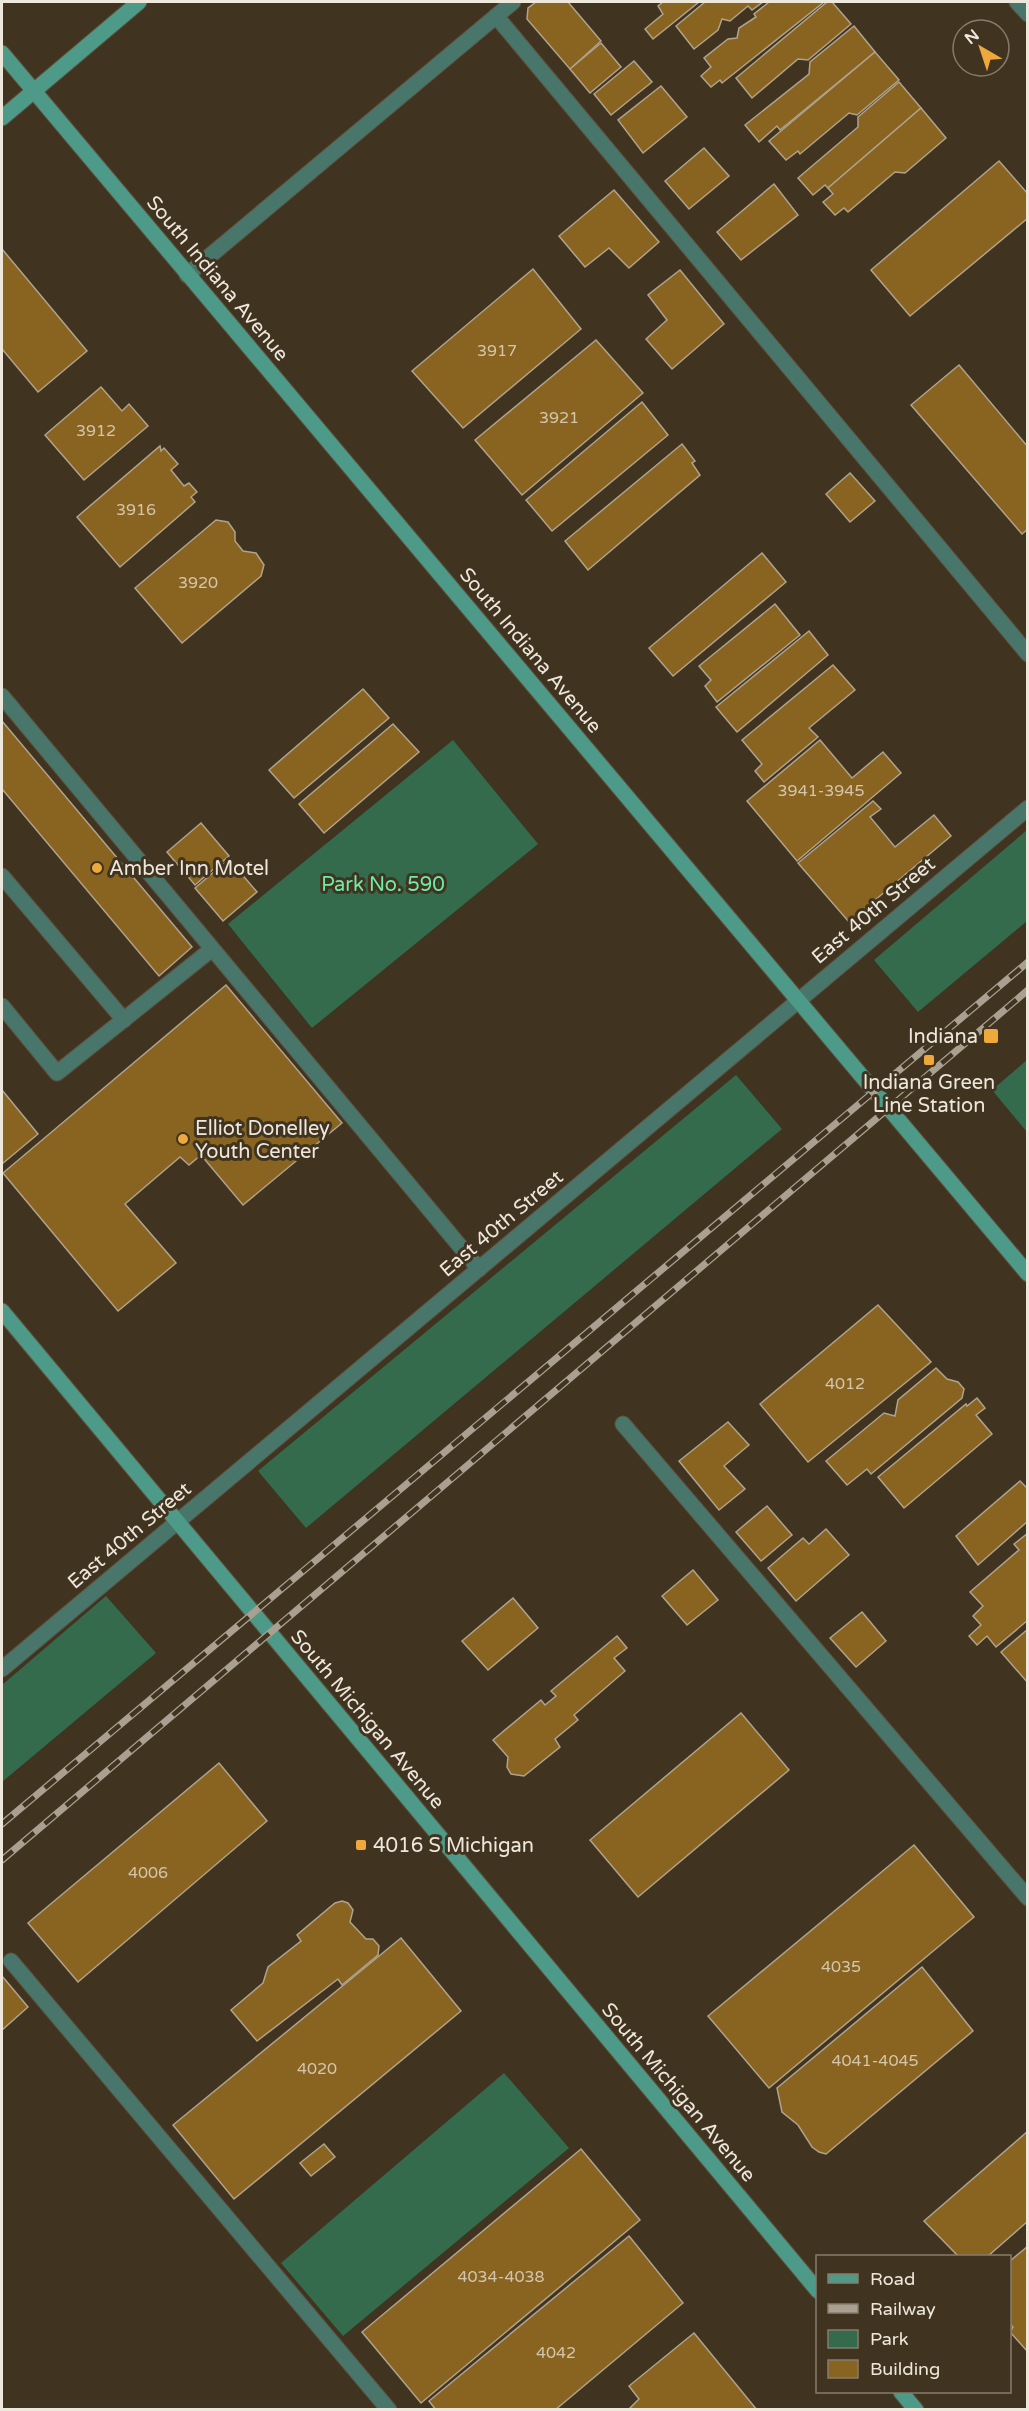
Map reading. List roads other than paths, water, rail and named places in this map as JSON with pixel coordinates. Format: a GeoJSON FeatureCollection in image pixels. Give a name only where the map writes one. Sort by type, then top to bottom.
{"type":"FeatureCollection","features":[{"type":"Feature","properties":{"kind":"street"},"geometry":{"type":"LineString","coordinates":[[2,118],[140,2]]}},
{"type":"Feature","properties":{"kind":"street"},"geometry":{"type":"LineString","coordinates":[[187,274],[513,2]]}},
{"type":"Feature","properties":{"kind":"street"},"geometry":{"type":"LineString","coordinates":[[1017,2],[1028,14]]}},
{"type":"Feature","properties":{"kind":"street"},"geometry":{"type":"LineString","coordinates":[[496,16],[1028,654]]}},
{"type":"Feature","properties":{"kind":"street","name":"South Indiana Avenue"},"geometry":{"type":"LineString","coordinates":[[2,53],[1028,1274]]}},
{"type":"Feature","properties":{"kind":"street"},"geometry":{"type":"LineString","coordinates":[[2,696],[479,1269]]}},
{"type":"Feature","properties":{"kind":"street","name":"East 40th Street"},"geometry":{"type":"LineString","coordinates":[[2,1669],[1028,808]]}},
{"type":"Feature","properties":{"kind":"street"},"geometry":{"type":"LineString","coordinates":[[2,876],[124,1020]]}},
{"type":"Feature","properties":{"kind":"street"},"geometry":{"type":"LineString","coordinates":[[2,1006],[57,1073],[212,949]]}},
{"type":"Feature","properties":{"kind":"street","name":"South Michigan Avenue"},"geometry":{"type":"LineString","coordinates":[[2,1311],[816,2289]]}},
{"type":"Feature","properties":{"kind":"street"},"geometry":{"type":"LineString","coordinates":[[623,1424],[1028,1899]]}},
{"type":"Feature","properties":{"kind":"street"},"geometry":{"type":"LineString","coordinates":[[11,1961],[388,2409]]}},
{"type":"Feature","properties":{"kind":"street"},"geometry":{"type":"LineString","coordinates":[[903,2393],[916,2409]]}},
{"type":"Feature","properties":{"kind":"railway"},"geometry":{"type":"LineString","coordinates":[[2,1824],[1028,962]]}},
{"type":"Feature","properties":{"kind":"railway"},"geometry":{"type":"LineString","coordinates":[[2,1860],[1028,990]]}},
{"type":"Feature","properties":{"kind":"place","name":"Amber Inn Motel"},"geometry":{"type":"Point","coordinates":[97,868]}},
{"type":"Feature","properties":{"kind":"place","name":"Indiana"},"geometry":{"type":"Point","coordinates":[991,1036]}},
{"type":"Feature","properties":{"kind":"place","name":"Indiana Green Line Station"},"geometry":{"type":"Point","coordinates":[929,1060]}},
{"type":"Feature","properties":{"kind":"place","name":"Elliot Donelley Youth Center"},"geometry":{"type":"Point","coordinates":[183,1139]}},
{"type":"Feature","properties":{"kind":"place","name":"4016 S Michigan"},"geometry":{"type":"Point","coordinates":[361,1845]}},
{"type":"Feature","properties":{"kind":"park label","name":"Park No. 590"},"geometry":{"type":"Point","coordinates":[383,884]}}]}
